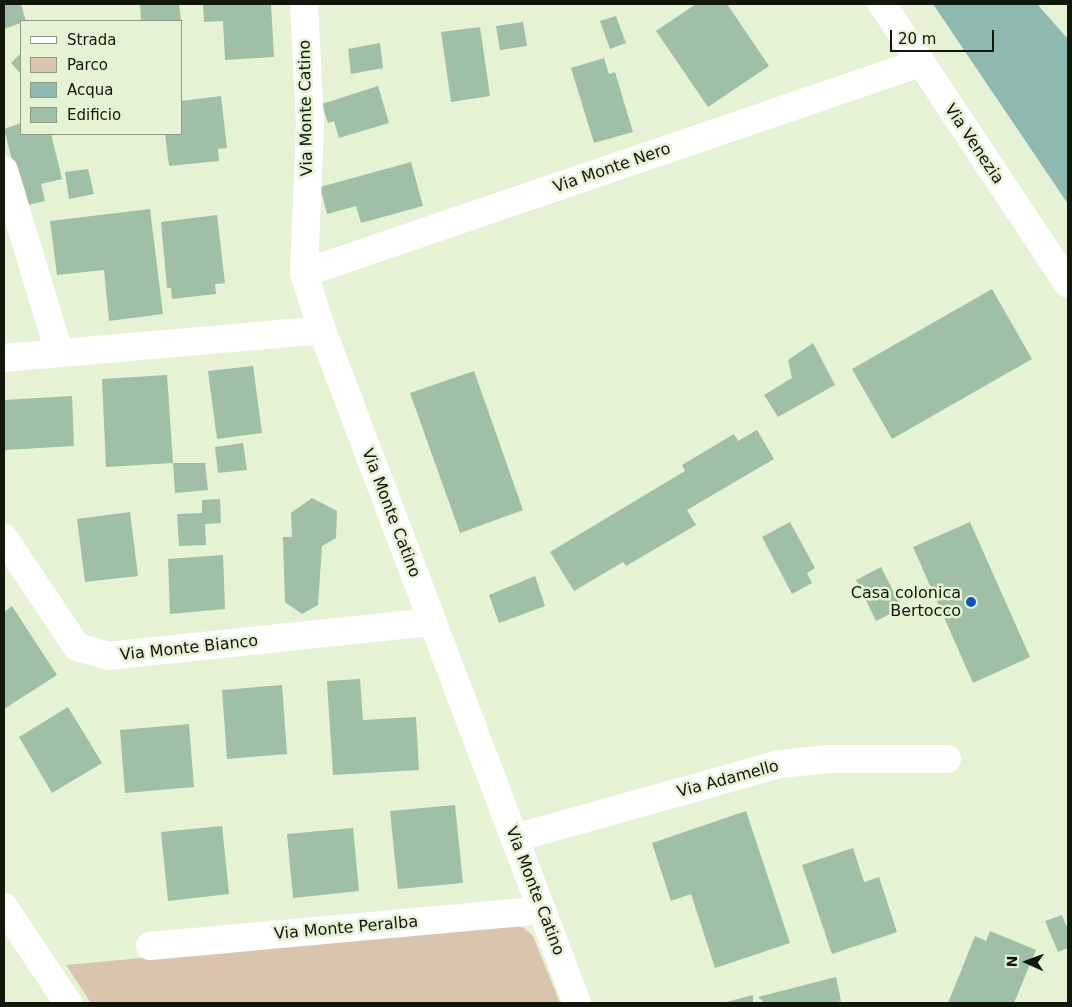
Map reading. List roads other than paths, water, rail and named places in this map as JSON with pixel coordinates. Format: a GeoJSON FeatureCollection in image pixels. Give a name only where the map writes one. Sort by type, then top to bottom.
{"type":"FeatureCollection","features":[{"type":"Feature","properties":{"kind":"street","name":"Via Monte Catino"},"geometry":{"type":"LineString","coordinates":[[304,4],[310,124],[304,273],[322,330],[577,1003]]}},
{"type":"Feature","properties":{"kind":"street","name":"Via Venezia"},"geometry":{"type":"LineString","coordinates":[[882,4],[920,64],[1068,284]]}},
{"type":"Feature","properties":{"kind":"street","name":"Via Monte Nero"},"geometry":{"type":"LineString","coordinates":[[304,273],[920,64]]}},
{"type":"Feature","properties":{"kind":"street"},"geometry":{"type":"LineString","coordinates":[[4,170],[59,352]]}},
{"type":"Feature","properties":{"kind":"street"},"geometry":{"type":"LineString","coordinates":[[4,358],[322,330]]}},
{"type":"Feature","properties":{"kind":"street","name":"Via Monte Bianco"},"geometry":{"type":"LineString","coordinates":[[4,538],[77,647],[108,656],[432,622]]}},
{"type":"Feature","properties":{"kind":"street","name":"Via Adamello"},"geometry":{"type":"LineString","coordinates":[[514,838],[780,764],[829,759],[947,759]]}},
{"type":"Feature","properties":{"kind":"street"},"geometry":{"type":"LineString","coordinates":[[4,907],[68,1003]]}},
{"type":"Feature","properties":{"kind":"street","name":"Via Monte Peralba"},"geometry":{"type":"LineString","coordinates":[[150,946],[542,910]]}},
{"type":"Feature","properties":{"kind":"water"},"geometry":{"type":"Polygon","coordinates":[[[933,4],[1037,4],[1068,39],[1068,204],[933,4]]]}},
{"type":"Feature","properties":{"kind":"place","name":"Casa colonica Bertocco"},"geometry":{"type":"Point","coordinates":[971,602]}}]}
